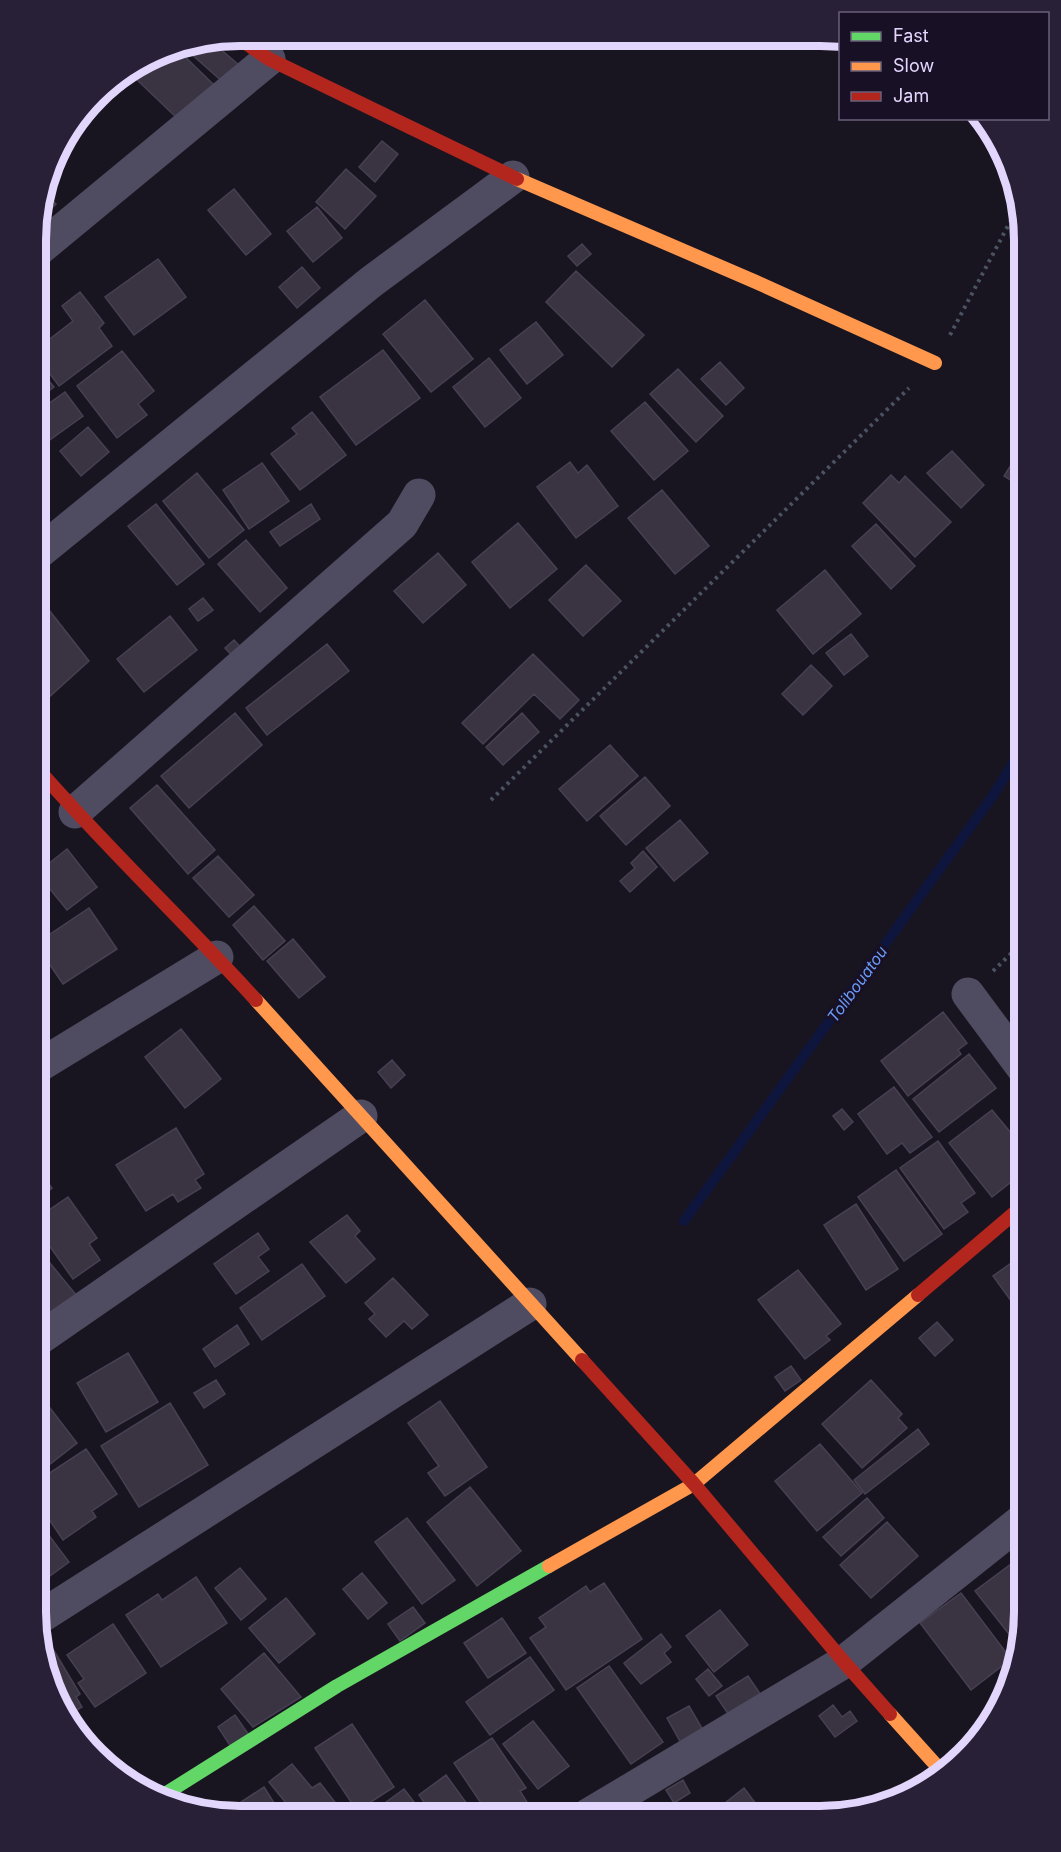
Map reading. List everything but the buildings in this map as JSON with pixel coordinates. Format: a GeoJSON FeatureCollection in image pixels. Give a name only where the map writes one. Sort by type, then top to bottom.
{"type":"FeatureCollection","features":[{"type":"Feature","properties":{"kind":"street"},"geometry":{"type":"LineString","coordinates":[[250,46],[269,59],[513,177],[756,282],[935,363]]}},
{"type":"Feature","properties":{"kind":"street"},"geometry":{"type":"LineString","coordinates":[[46,243],[269,59]]}},
{"type":"Feature","properties":{"kind":"street"},"geometry":{"type":"LineString","coordinates":[[46,547],[371,282],[513,177]]}},
{"type":"Feature","properties":{"kind":"street"},"geometry":{"type":"LineString","coordinates":[[75,812],[402,524],[419,495]]}},
{"type":"Feature","properties":{"kind":"street"},"geometry":{"type":"LineString","coordinates":[[46,781],[217,957],[362,1116],[694,1484],[844,1662],[937,1766]]}},
{"type":"Feature","properties":{"kind":"street"},"geometry":{"type":"LineString","coordinates":[[46,1062],[217,957]]}},
{"type":"Feature","properties":{"kind":"street"},"geometry":{"type":"LineString","coordinates":[[968,994],[1014,1056]]}},
{"type":"Feature","properties":{"kind":"street"},"geometry":{"type":"LineString","coordinates":[[46,1334],[362,1116]]}},
{"type":"Feature","properties":{"kind":"street"},"geometry":{"type":"LineString","coordinates":[[168,1792],[337,1686],[694,1484],[1014,1213]]}},
{"type":"Feature","properties":{"kind":"street"},"geometry":{"type":"LineString","coordinates":[[46,1613],[530,1304]]}},
{"type":"Feature","properties":{"kind":"street"},"geometry":{"type":"LineString","coordinates":[[603,1806],[844,1662],[1014,1526]]}},
{"type":"Feature","properties":{"kind":"path"},"geometry":{"type":"LineString","coordinates":[[491,800],[935,363],[1013,217]]}},
{"type":"Feature","properties":{"kind":"path"},"geometry":{"type":"LineString","coordinates":[[968,994],[1014,950]]}},
{"type":"Feature","properties":{"kind":"waterway","name":"Tolibouatou"},"geometry":{"type":"LineString","coordinates":[[684,1221],[992,797],[1014,762]]}},
{"type":"Feature","properties":{"kind":"traffic: fast"},"geometry":{"type":"LineString","coordinates":[[168,1792],[337,1686],[549,1566]]}},
{"type":"Feature","properties":{"kind":"traffic: slow"},"geometry":{"type":"LineString","coordinates":[[517,179],[756,282],[935,363]]}},
{"type":"Feature","properties":{"kind":"traffic: slow"},"geometry":{"type":"LineString","coordinates":[[256,1000],[582,1360]]}},
{"type":"Feature","properties":{"kind":"traffic: slow"},"geometry":{"type":"LineString","coordinates":[[549,1566],[694,1484],[918,1295]]}},
{"type":"Feature","properties":{"kind":"traffic: slow"},"geometry":{"type":"LineString","coordinates":[[890,1714],[937,1766]]}},
{"type":"Feature","properties":{"kind":"traffic: jam"},"geometry":{"type":"LineString","coordinates":[[250,46],[269,59],[517,179]]}},
{"type":"Feature","properties":{"kind":"traffic: jam"},"geometry":{"type":"LineString","coordinates":[[46,778],[256,1000]]}},
{"type":"Feature","properties":{"kind":"traffic: jam"},"geometry":{"type":"LineString","coordinates":[[918,1295],[1014,1213]]}},
{"type":"Feature","properties":{"kind":"traffic: jam"},"geometry":{"type":"LineString","coordinates":[[582,1360],[694,1484],[890,1714]]}}]}
